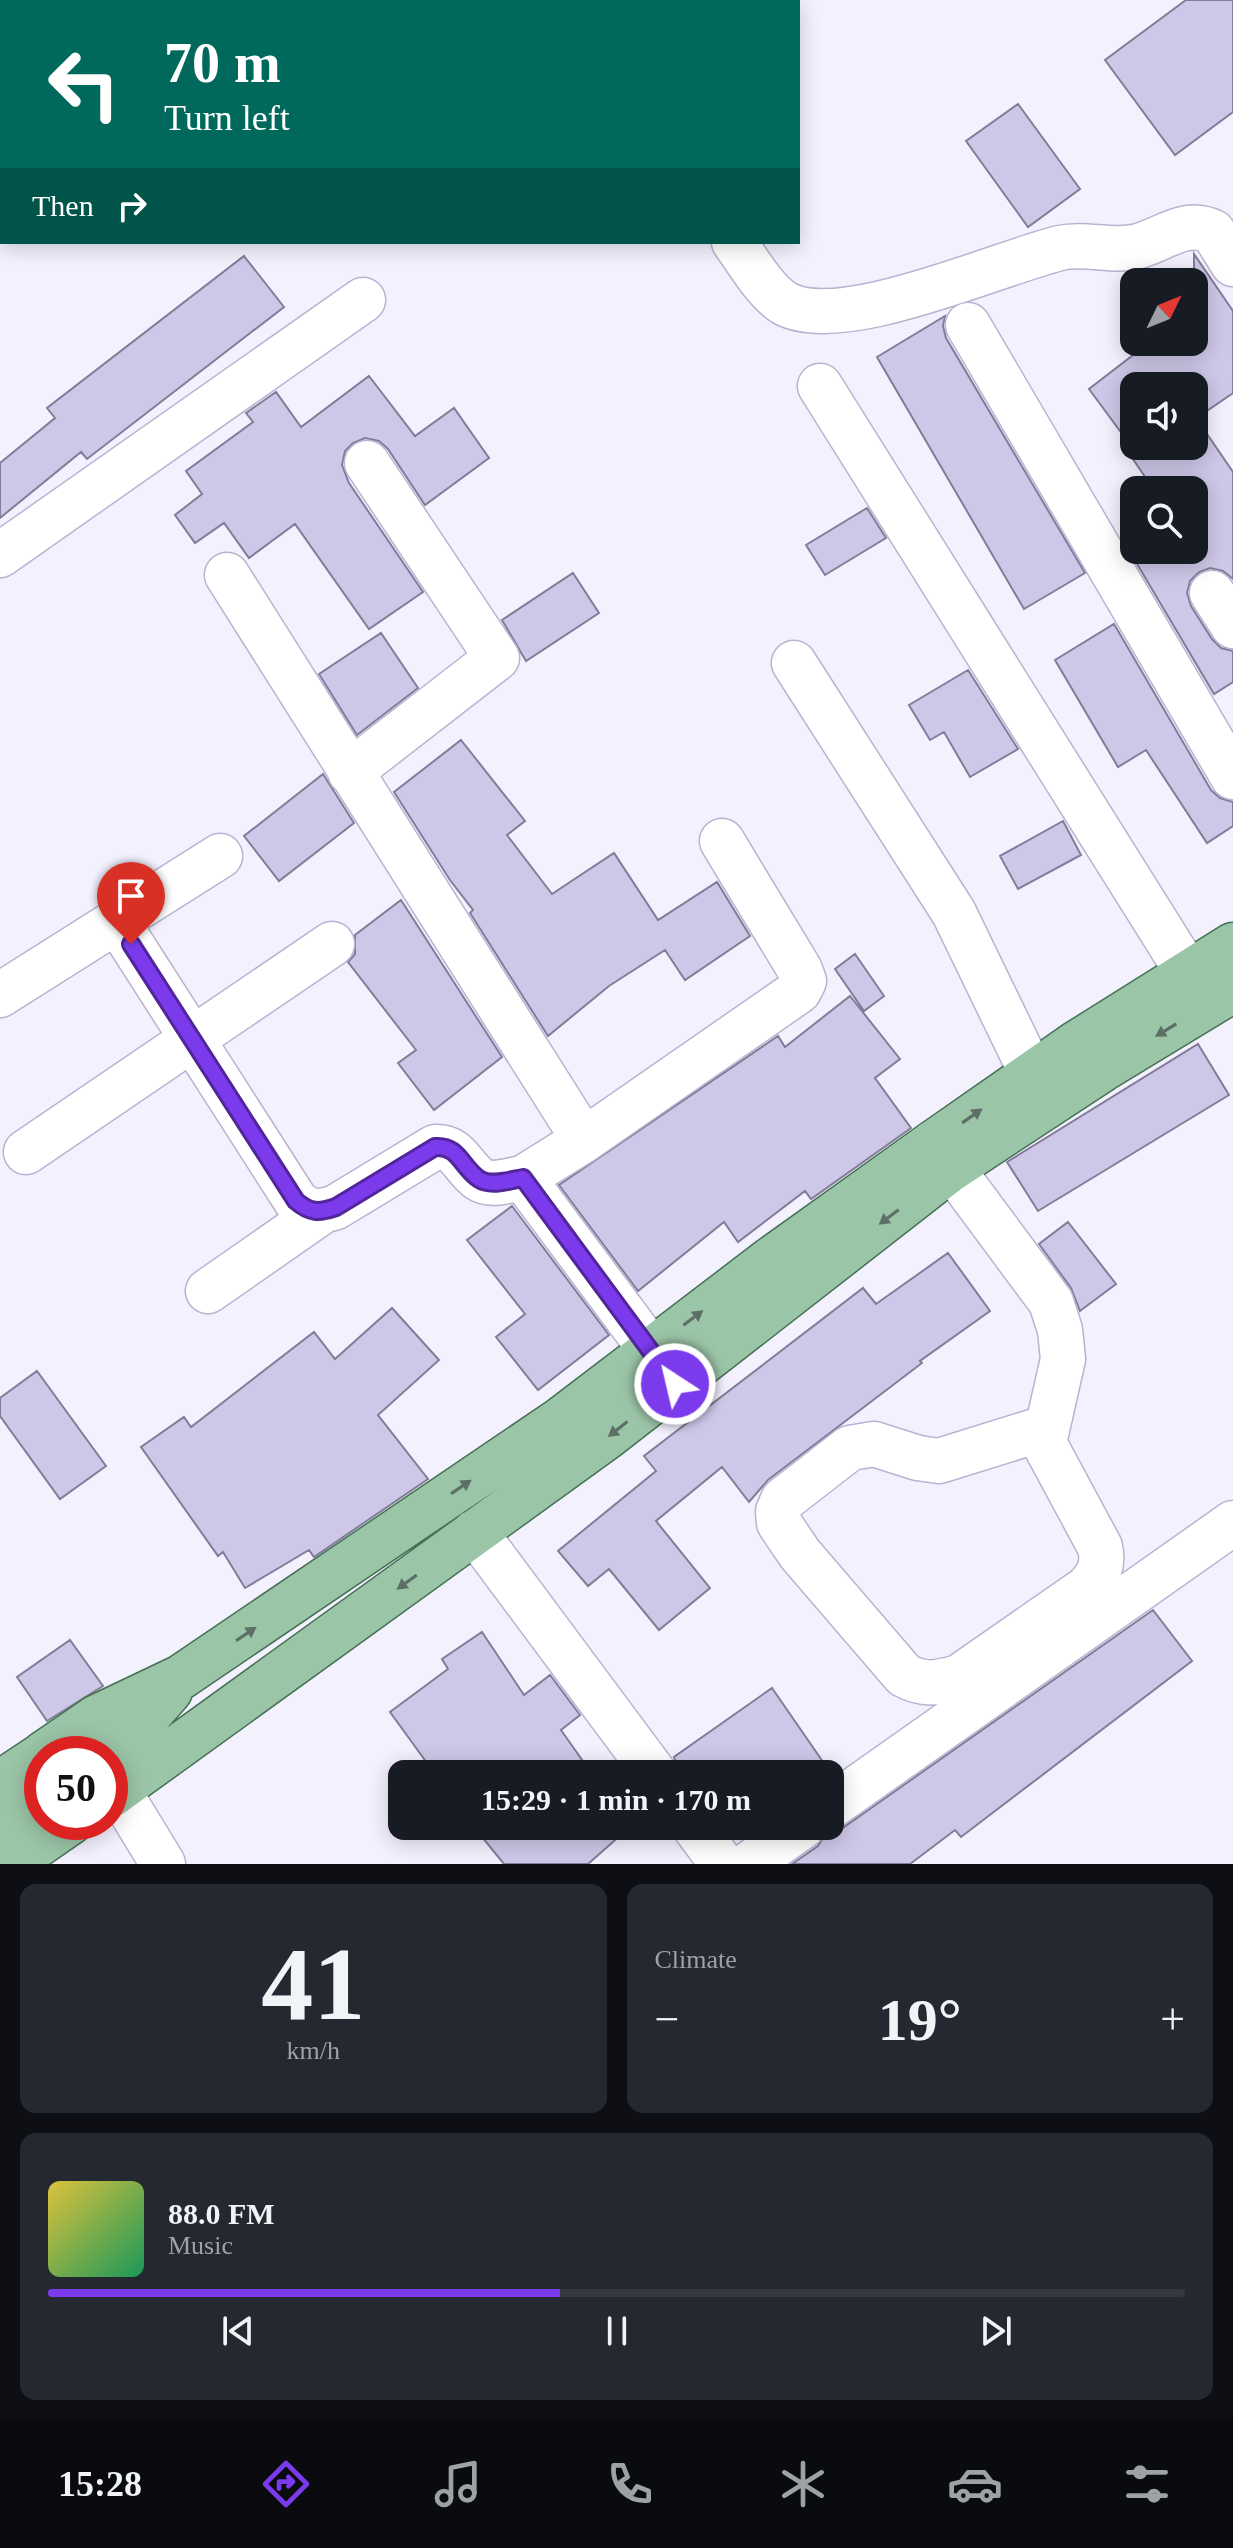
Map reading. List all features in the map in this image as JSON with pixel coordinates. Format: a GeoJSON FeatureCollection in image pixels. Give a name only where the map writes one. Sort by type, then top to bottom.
{"type":"FeatureCollection","features":[{"type":"Feature","properties":{"kind":"main road"},"geometry":{"type":"LineString","coordinates":[[942,1156],[1032,1074],[1233,945]]}},
{"type":"Feature","properties":{"kind":"main road"},"geometry":{"type":"LineString","coordinates":[[128,1764],[211,1725],[475,1532],[663,1367],[771,1259],[942,1156],[1103,1069],[1233,990]]}},
{"type":"Feature","properties":{"kind":"main road"},"geometry":{"type":"LineString","coordinates":[[69,1736],[97,1717],[181,1677],[560,1420],[663,1367]]}},
{"type":"Feature","properties":{"kind":"main road"},"geometry":{"type":"LineString","coordinates":[[128,1753],[181,1677]]}},
{"type":"Feature","properties":{"kind":"main road"},"geometry":{"type":"LineString","coordinates":[[0,1783],[24,1766]]}},
{"type":"Feature","properties":{"kind":"main road"},"geometry":{"type":"LineString","coordinates":[[0,1827],[24,1810]]}},
{"type":"Feature","properties":{"kind":"main road"},"geometry":{"type":"LineString","coordinates":[[10,1864],[45,1840]]}},
{"type":"Feature","properties":{"kind":"street"},"geometry":{"type":"LineString","coordinates":[[736,244],[770,290],[783,302],[801,309],[883,304],[1062,248],[1137,247],[1188,226],[1213,232],[1233,264]]}},
{"type":"Feature","properties":{"kind":"street"},"geometry":{"type":"LineString","coordinates":[[0,555],[363,300]]}},
{"type":"Feature","properties":{"kind":"street"},"geometry":{"type":"LineString","coordinates":[[968,325],[1233,777]]}},
{"type":"Feature","properties":{"kind":"street"},"geometry":{"type":"LineString","coordinates":[[820,386],[1188,973]]}},
{"type":"Feature","properties":{"kind":"street"},"geometry":{"type":"LineString","coordinates":[[350,772],[497,658],[367,463]]}},
{"type":"Feature","properties":{"kind":"street"},"geometry":{"type":"LineString","coordinates":[[227,575],[584,1140]]}},
{"type":"Feature","properties":{"kind":"street"},"geometry":{"type":"LineString","coordinates":[[794,663],[954,913],[1032,1074]]}},
{"type":"Feature","properties":{"kind":"street"},"geometry":{"type":"LineString","coordinates":[[208,1291],[320,1213],[336,1207],[435,1147],[446,1146],[456,1153],[479,1179],[493,1183],[523,1178],[584,1140],[799,991],[804,981],[800,970],[722,841]]}},
{"type":"Feature","properties":{"kind":"street"},"geometry":{"type":"LineString","coordinates":[[0,995],[220,856]]}},
{"type":"Feature","properties":{"kind":"street"},"geometry":{"type":"LineString","coordinates":[[116,920],[296,1201],[306,1210],[320,1213]]}},
{"type":"Feature","properties":{"kind":"street"},"geometry":{"type":"LineString","coordinates":[[26,1152],[332,944]]}},
{"type":"Feature","properties":{"kind":"street"},"geometry":{"type":"LineString","coordinates":[[942,1156],[1051,1302],[1060,1330],[1063,1359],[1044,1443],[1100,1547],[1103,1562],[1097,1578],[1087,1588],[959,1677],[936,1683],[917,1682],[904,1675],[800,1554],[779,1523],[778,1511],[783,1500],[850,1448],[874,1444],[918,1458],[939,1461],[1045,1428]]}},
{"type":"Feature","properties":{"kind":"street"},"geometry":{"type":"LineString","coordinates":[[523,1178],[663,1367]]}},
{"type":"Feature","properties":{"kind":"street"},"geometry":{"type":"LineString","coordinates":[[844,1797],[1233,1523]]}},
{"type":"Feature","properties":{"kind":"street"},"geometry":{"type":"LineString","coordinates":[[475,1532],[645,1760]]}},
{"type":"Feature","properties":{"kind":"street"},"geometry":{"type":"LineString","coordinates":[[128,1794],[163,1864]]}},
{"type":"Feature","properties":{"kind":"street"},"geometry":{"type":"LineString","coordinates":[[704,1840],[722,1864]]}},
{"type":"Feature","properties":{"kind":"street"},"geometry":{"type":"LineString","coordinates":[[749,1864],[783,1840]]}},
{"type":"Feature","properties":{"kind":"building"},"geometry":{"type":"Polygon","coordinates":[[[1186,0],[1233,0],[1233,112],[1175,155],[1105,60],[1186,0]]]}},
{"type":"Feature","properties":{"kind":"building"},"geometry":{"type":"Polygon","coordinates":[[[1018,104],[1080,189],[1028,227],[966,141],[1018,104]]]}},
{"type":"Feature","properties":{"kind":"building"},"geometry":{"type":"Polygon","coordinates":[[[1194,254],[1204,268],[1194,268],[1194,254]]]}},
{"type":"Feature","properties":{"kind":"building"},"geometry":{"type":"Polygon","coordinates":[[[244,256],[284,307],[87,459],[81,452],[0,518],[0,463],[55,418],[47,408],[244,256]]]}},
{"type":"Feature","properties":{"kind":"building"},"geometry":{"type":"Polygon","coordinates":[[[1208,274],[1233,311],[1233,393],[1208,410],[1208,372],[1120,372],[1120,431],[1089,389],[1132,356],[1208,356],[1208,274]]]}},
{"type":"Feature","properties":{"kind":"building"},"geometry":{"type":"Polygon","coordinates":[[[945,316],[943,326],[946,338],[1085,573],[1024,609],[877,357],[945,316]]]}},
{"type":"Feature","properties":{"kind":"building"},"geometry":{"type":"Polygon","coordinates":[[[369,376],[415,436],[454,408],[489,458],[425,505],[388,449],[379,441],[365,438],[345,451],[342,465],[349,483],[423,592],[369,629],[295,524],[249,558],[224,523],[195,543],[175,515],[202,494],[186,471],[253,422],[246,413],[276,392],[301,427],[369,376]]]}},
{"type":"Feature","properties":{"kind":"building"},"geometry":{"type":"Polygon","coordinates":[[[1208,435],[1233,472],[1233,579],[1223,571],[1210,568],[1199,572],[1190,581],[1187,593],[1191,606],[1212,639],[1221,648],[1233,651],[1233,682],[1214,694],[1137,564],[1208,564],[1208,476],[1144,476],[1134,460],[1208,460],[1208,435]]]}},
{"type":"Feature","properties":{"kind":"building"},"geometry":{"type":"Polygon","coordinates":[[[867,508],[886,538],[825,575],[806,545],[867,508]]]}},
{"type":"Feature","properties":{"kind":"building"},"geometry":{"type":"Polygon","coordinates":[[[573,573],[599,613],[526,661],[502,620],[573,573]]]}},
{"type":"Feature","properties":{"kind":"building"},"geometry":{"type":"Polygon","coordinates":[[[1114,624],[1211,790],[1220,798],[1233,802],[1233,826],[1207,843],[1146,750],[1118,767],[1055,660],[1114,624]]]}},
{"type":"Feature","properties":{"kind":"building"},"geometry":{"type":"Polygon","coordinates":[[[381,633],[418,688],[357,735],[319,674],[381,633]]]}},
{"type":"Feature","properties":{"kind":"building"},"geometry":{"type":"Polygon","coordinates":[[[968,670],[1018,749],[970,777],[944,732],[930,740],[909,705],[968,670]]]}},
{"type":"Feature","properties":{"kind":"building"},"geometry":{"type":"Polygon","coordinates":[[[461,740],[525,821],[507,835],[552,894],[614,853],[658,920],[717,882],[750,936],[685,980],[665,950],[609,986],[548,1036],[470,913],[473,910],[450,880],[394,792],[461,740]]]}},
{"type":"Feature","properties":{"kind":"building"},"geometry":{"type":"Polygon","coordinates":[[[323,774],[354,823],[279,881],[244,836],[323,774]]]}},
{"type":"Feature","properties":{"kind":"building"},"geometry":{"type":"Polygon","coordinates":[[[1063,821],[1081,855],[1018,889],[1000,856],[1063,821]]]}},
{"type":"Feature","properties":{"kind":"building"},"geometry":{"type":"Polygon","coordinates":[[[401,900],[502,1057],[434,1110],[398,1063],[416,1050],[348,962],[355,954],[355,935],[401,900]]]}},
{"type":"Feature","properties":{"kind":"building"},"geometry":{"type":"Polygon","coordinates":[[[855,954],[884,996],[864,1011],[835,969],[855,954]]]}},
{"type":"Feature","properties":{"kind":"building"},"geometry":{"type":"Polygon","coordinates":[[[850,996],[900,1059],[875,1078],[911,1128],[811,1199],[805,1191],[738,1242],[724,1222],[638,1291],[559,1185],[778,1036],[785,1047],[850,996]]]}},
{"type":"Feature","properties":{"kind":"building"},"geometry":{"type":"Polygon","coordinates":[[[1198,1044],[1229,1095],[1038,1211],[1007,1162],[1198,1044]]]}},
{"type":"Feature","properties":{"kind":"building"},"geometry":{"type":"Polygon","coordinates":[[[512,1206],[609,1335],[538,1390],[496,1337],[525,1314],[467,1240],[512,1206]]]}},
{"type":"Feature","properties":{"kind":"building"},"geometry":{"type":"Polygon","coordinates":[[[1068,1222],[1116,1284],[1080,1311],[1071,1288],[1039,1244],[1068,1222]]]}},
{"type":"Feature","properties":{"kind":"building"},"geometry":{"type":"Polygon","coordinates":[[[948,1253],[990,1311],[920,1361],[922,1363],[768,1480],[749,1502],[722,1467],[656,1521],[710,1588],[659,1630],[609,1569],[588,1586],[558,1551],[656,1471],[644,1456],[863,1288],[876,1304],[948,1253]]]}},
{"type":"Feature","properties":{"kind":"building"},"geometry":{"type":"Polygon","coordinates":[[[392,1308],[439,1360],[378,1415],[428,1479],[314,1557],[309,1550],[245,1588],[223,1552],[218,1556],[141,1447],[184,1417],[191,1427],[314,1332],[335,1359],[392,1308]]]}},
{"type":"Feature","properties":{"kind":"building"},"geometry":{"type":"Polygon","coordinates":[[[37,1371],[106,1466],[60,1499],[0,1416],[0,1398],[37,1371]]]}},
{"type":"Feature","properties":{"kind":"building"},"geometry":{"type":"Polygon","coordinates":[[[1153,1610],[1192,1661],[961,1837],[955,1830],[910,1864],[792,1864],[822,1840],[844,1840],[844,1827],[1153,1610]]]}},
{"type":"Feature","properties":{"kind":"building"},"geometry":{"type":"Polygon","coordinates":[[[482,1632],[524,1695],[550,1675],[580,1715],[561,1730],[582,1760],[425,1760],[390,1712],[448,1669],[442,1659],[482,1632]]]}},
{"type":"Feature","properties":{"kind":"building"},"geometry":{"type":"Polygon","coordinates":[[[70,1640],[103,1686],[47,1721],[17,1677],[70,1640]]]}},
{"type":"Feature","properties":{"kind":"building"},"geometry":{"type":"Polygon","coordinates":[[[772,1688],[822,1760],[675,1760],[674,1757],[772,1688]]]}},
{"type":"Feature","properties":{"kind":"building"},"geometry":{"type":"Polygon","coordinates":[[[484,1840],[615,1840],[588,1864],[504,1864],[484,1840]]]}},
{"type":"Feature","properties":{"kind":"route"},"geometry":{"type":"LineString","coordinates":[[131,944],[296,1201],[306,1210],[320,1213],[336,1207],[435,1147],[446,1146],[456,1153],[479,1179],[493,1183],[523,1178],[675,1384]]}}]}
